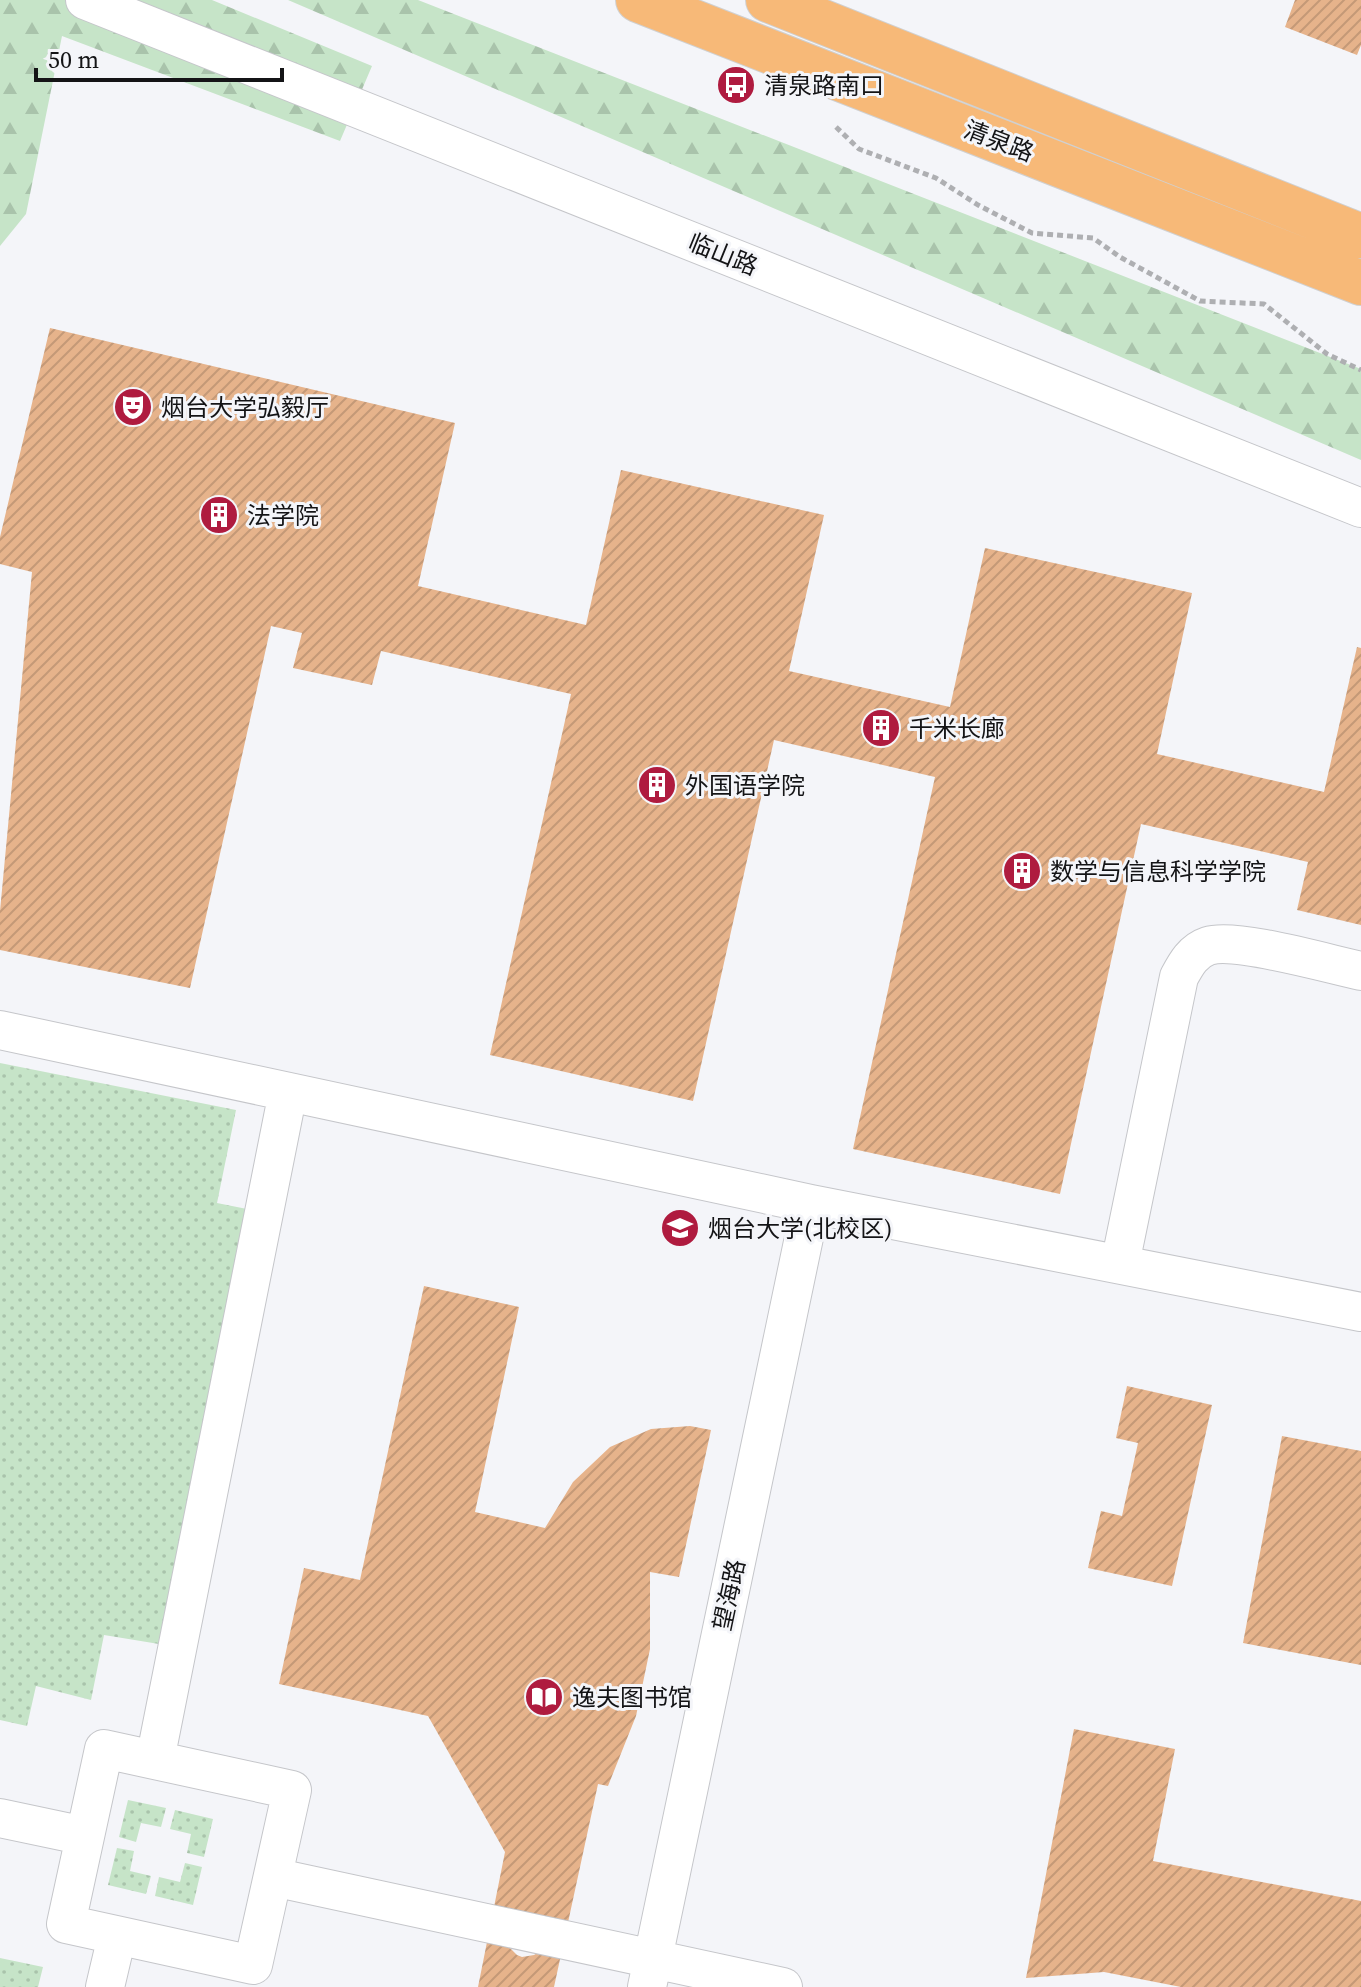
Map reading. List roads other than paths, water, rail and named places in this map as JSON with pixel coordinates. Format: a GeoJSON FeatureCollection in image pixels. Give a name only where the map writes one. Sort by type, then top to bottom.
{"type":"FeatureCollection","features":[{"type":"Feature","properties":{"kind":"main road","name":"清泉路"},"geometry":{"type":"LineString","coordinates":[[638,0],[1361,283]]}},
{"type":"Feature","properties":{"kind":"main road","name":"清泉路"},"geometry":{"type":"LineString","coordinates":[[768,0],[1361,236]]}},
{"type":"Feature","properties":{"kind":"street","name":"临山路"},"geometry":{"type":"LineString","coordinates":[[85,0],[1361,508]]}},
{"type":"Feature","properties":{"kind":"street"},"geometry":{"type":"LineString","coordinates":[[1120,1264],[1179,977],[1191,956],[1206,946],[1229,943],[1361,971]]}},
{"type":"Feature","properties":{"kind":"street"},"geometry":{"type":"LineString","coordinates":[[0,1030],[811,1204],[1361,1312]]}},
{"type":"Feature","properties":{"kind":"street"},"geometry":{"type":"LineString","coordinates":[[155,1760],[288,1092]]}},
{"type":"Feature","properties":{"kind":"street","name":"望海路"},"geometry":{"type":"LineString","coordinates":[[650,1973],[811,1204]]}},
{"type":"Feature","properties":{"kind":"street"},"geometry":{"type":"LineString","coordinates":[[104,1749],[292,1790],[253,1965],[66,1924],[85,1836],[104,1749]]}},
{"type":"Feature","properties":{"kind":"street"},"geometry":{"type":"LineString","coordinates":[[0,1818],[85,1836]]}},
{"type":"Feature","properties":{"kind":"street"},"geometry":{"type":"LineString","coordinates":[[273,1877],[650,1973],[783,1987]]}},
{"type":"Feature","properties":{"kind":"street"},"geometry":{"type":"LineString","coordinates":[[105,1987],[117,1936]]}},
{"type":"Feature","properties":{"kind":"place","name":"清泉路南口"},"geometry":{"type":"Point","coordinates":[736,85]}},
{"type":"Feature","properties":{"kind":"place","name":"烟台大学弘毅厅"},"geometry":{"type":"Point","coordinates":[133,407]}},
{"type":"Feature","properties":{"kind":"place","name":"法学院"},"geometry":{"type":"Point","coordinates":[219,515]}},
{"type":"Feature","properties":{"kind":"place","name":"千米长廊"},"geometry":{"type":"Point","coordinates":[881,728]}},
{"type":"Feature","properties":{"kind":"place","name":"外国语学院"},"geometry":{"type":"Point","coordinates":[657,785]}},
{"type":"Feature","properties":{"kind":"place","name":"数学与信息科学学院"},"geometry":{"type":"Point","coordinates":[1022,871]}},
{"type":"Feature","properties":{"kind":"place","name":"烟台大学(北校区)"},"geometry":{"type":"Point","coordinates":[680,1228]}},
{"type":"Feature","properties":{"kind":"place","name":"逸夫图书馆"},"geometry":{"type":"Point","coordinates":[544,1697]}}]}
